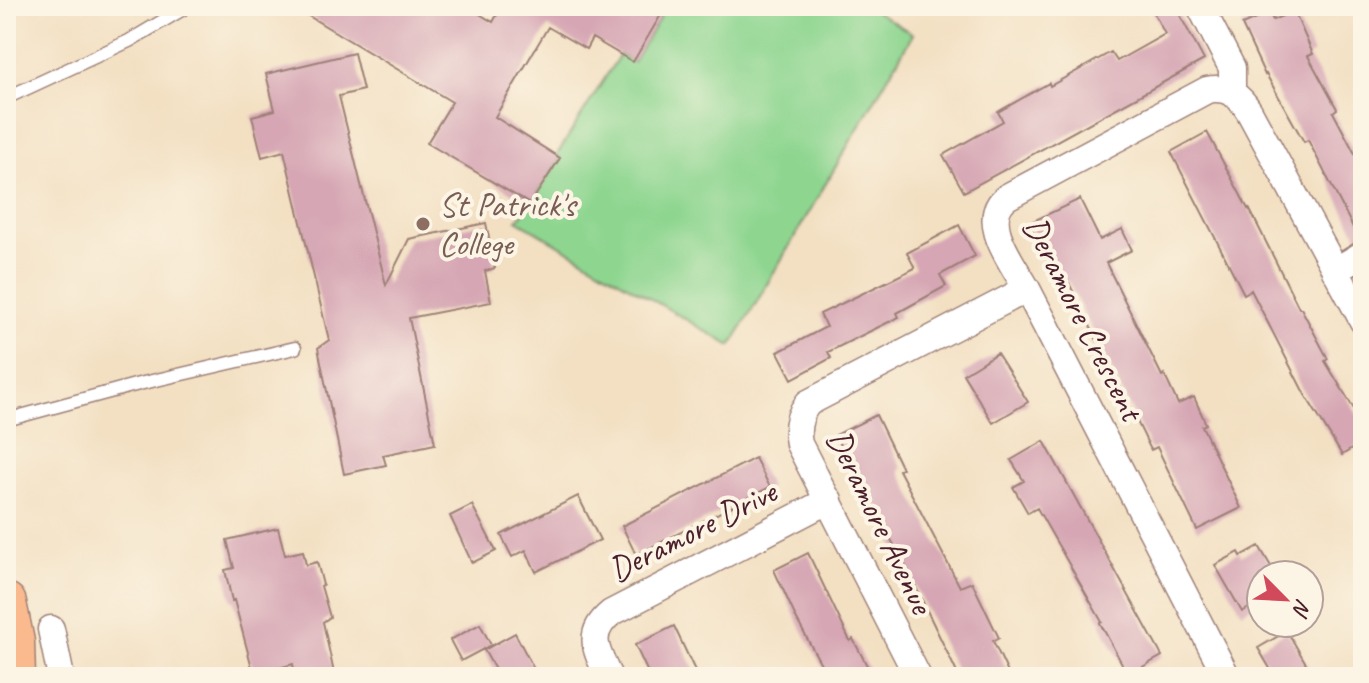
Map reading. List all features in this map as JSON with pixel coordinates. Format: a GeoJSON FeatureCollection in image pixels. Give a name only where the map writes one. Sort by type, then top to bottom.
{"type":"FeatureCollection","features":[{"type":"Feature","properties":{"kind":"main road"},"geometry":{"type":"LineString","coordinates":[[6,603],[14,642],[15,677]]}},
{"type":"Feature","properties":{"kind":"street"},"geometry":{"type":"LineString","coordinates":[[1200,6],[1232,68],[1232,93],[1249,111],[1363,321]]}},
{"type":"Feature","properties":{"kind":"street","name":"Deramore Crescent"},"geometry":{"type":"LineString","coordinates":[[1227,677],[996,232],[995,216],[1000,202],[1007,197],[1207,90],[1218,88],[1232,93]]}},
{"type":"Feature","properties":{"kind":"street"},"geometry":{"type":"LineString","coordinates":[[1335,271],[1363,254]]}},
{"type":"Feature","properties":{"kind":"street","name":"Deramore Avenue"},"geometry":{"type":"LineString","coordinates":[[918,677],[799,444],[800,414],[808,403],[1027,289]]}},
{"type":"Feature","properties":{"kind":"street","name":"Deramore Drive"},"geometry":{"type":"LineString","coordinates":[[609,677],[596,652],[595,639],[601,622],[611,613],[829,500]]}},
{"type":"Feature","properties":{"kind":"street"},"geometry":{"type":"LineString","coordinates":[[51,629],[61,677]]}},
{"type":"Feature","properties":{"kind":"lane"},"geometry":{"type":"LineString","coordinates":[[6,98],[129,41],[188,6]]}},
{"type":"Feature","properties":{"kind":"lane"},"geometry":{"type":"LineString","coordinates":[[6,420],[139,384],[295,348]]}},
{"type":"Feature","properties":{"kind":"green space"},"geometry":{"type":"Polygon","coordinates":[[[667,6],[867,6],[913,34],[731,346],[517,220],[560,158],[556,156],[620,54],[633,62],[667,6]]]}},
{"type":"Feature","properties":{"kind":"building"},"geometry":{"type":"Polygon","coordinates":[[[292,6],[466,6],[493,22],[502,6],[650,6],[662,13],[633,62],[592,38],[586,49],[548,27],[495,117],[560,158],[530,204],[427,143],[452,102],[292,6]]]}},
{"type":"Feature","properties":{"kind":"building"},"geometry":{"type":"Polygon","coordinates":[[[1150,6],[1175,6],[1204,60],[964,192],[943,155],[1003,121],[998,112],[1049,83],[1050,86],[1111,52],[1117,61],[1165,34],[1150,6]]]}},
{"type":"Feature","properties":{"kind":"building"},"geometry":{"type":"Polygon","coordinates":[[[1294,11],[1313,54],[1308,56],[1337,109],[1333,112],[1363,169],[1363,238],[1359,239],[1308,140],[1304,142],[1265,75],[1242,25],[1269,13],[1273,20],[1294,11]]]}},
{"type":"Feature","properties":{"kind":"building"},"geometry":{"type":"Polygon","coordinates":[[[354,53],[363,90],[339,96],[386,285],[409,239],[486,223],[495,268],[485,271],[491,302],[409,318],[435,444],[383,455],[386,465],[344,474],[318,348],[329,340],[284,151],[262,157],[252,116],[275,110],[266,74],[354,53]]]}},
{"type":"Feature","properties":{"kind":"building"},"geometry":{"type":"Polygon","coordinates":[[[1207,132],[1328,359],[1325,361],[1363,424],[1363,442],[1342,455],[1304,393],[1251,290],[1244,294],[1171,152],[1207,132]]]}},
{"type":"Feature","properties":{"kind":"building"},"geometry":{"type":"Polygon","coordinates":[[[1080,199],[1100,240],[1122,229],[1132,250],[1106,263],[1178,404],[1194,397],[1206,424],[1202,426],[1241,508],[1197,530],[1157,447],[1151,450],[1068,281],[1059,285],[1029,223],[1080,199]]]}},
{"type":"Feature","properties":{"kind":"building"},"geometry":{"type":"Polygon","coordinates":[[[959,225],[975,256],[940,275],[946,286],[897,313],[899,317],[828,352],[831,358],[792,379],[778,352],[826,327],[820,314],[915,268],[907,253],[959,225]]]}},
{"type":"Feature","properties":{"kind":"building"},"geometry":{"type":"Polygon","coordinates":[[[997,353],[1028,402],[993,423],[963,374],[997,353]]]}},
{"type":"Feature","properties":{"kind":"building"},"geometry":{"type":"Polygon","coordinates":[[[876,415],[902,469],[899,470],[960,587],[972,582],[999,638],[993,641],[1010,677],[959,677],[909,573],[861,488],[836,435],[876,415]]]}},
{"type":"Feature","properties":{"kind":"building"},"geometry":{"type":"Polygon","coordinates":[[[1044,441],[1162,656],[1128,675],[1102,622],[1037,508],[1028,513],[1013,487],[1024,481],[1011,460],[1044,441]]]}},
{"type":"Feature","properties":{"kind":"building"},"geometry":{"type":"Polygon","coordinates":[[[755,458],[770,487],[636,555],[622,526],[755,458]]]}},
{"type":"Feature","properties":{"kind":"building"},"geometry":{"type":"Polygon","coordinates":[[[578,496],[600,540],[536,572],[526,550],[512,557],[501,535],[578,496]]]}},
{"type":"Feature","properties":{"kind":"building"},"geometry":{"type":"Polygon","coordinates":[[[472,505],[496,551],[472,563],[450,516],[472,505]]]}},
{"type":"Feature","properties":{"kind":"building"},"geometry":{"type":"Polygon","coordinates":[[[278,528],[285,555],[303,551],[306,565],[317,562],[330,617],[323,622],[334,673],[295,677],[293,664],[254,675],[225,570],[234,568],[227,540],[278,528]]]}},
{"type":"Feature","properties":{"kind":"building"},"geometry":{"type":"Polygon","coordinates":[[[1259,546],[1267,559],[1245,559],[1245,610],[1242,612],[1215,565],[1239,552],[1241,556],[1259,546]]]}},
{"type":"Feature","properties":{"kind":"building"},"geometry":{"type":"Polygon","coordinates":[[[808,553],[850,641],[853,639],[873,677],[828,677],[797,620],[774,570],[808,553]]]}},
{"type":"Feature","properties":{"kind":"building"},"geometry":{"type":"Polygon","coordinates":[[[480,624],[491,645],[461,661],[450,640],[480,624]]]}},
{"type":"Feature","properties":{"kind":"building"},"geometry":{"type":"Polygon","coordinates":[[[674,626],[698,677],[650,677],[635,645],[674,626]]]}},
{"type":"Feature","properties":{"kind":"building"},"geometry":{"type":"Polygon","coordinates":[[[515,633],[538,677],[499,677],[484,650],[515,633]]]}},
{"type":"Feature","properties":{"kind":"building"},"geometry":{"type":"Polygon","coordinates":[[[1273,639],[1292,639],[1314,677],[1275,677],[1258,648],[1273,639]]]}},
{"type":"Feature","properties":{"kind":"place","name":"St Patrick's College"},"geometry":{"type":"Point","coordinates":[423,224]}}]}
